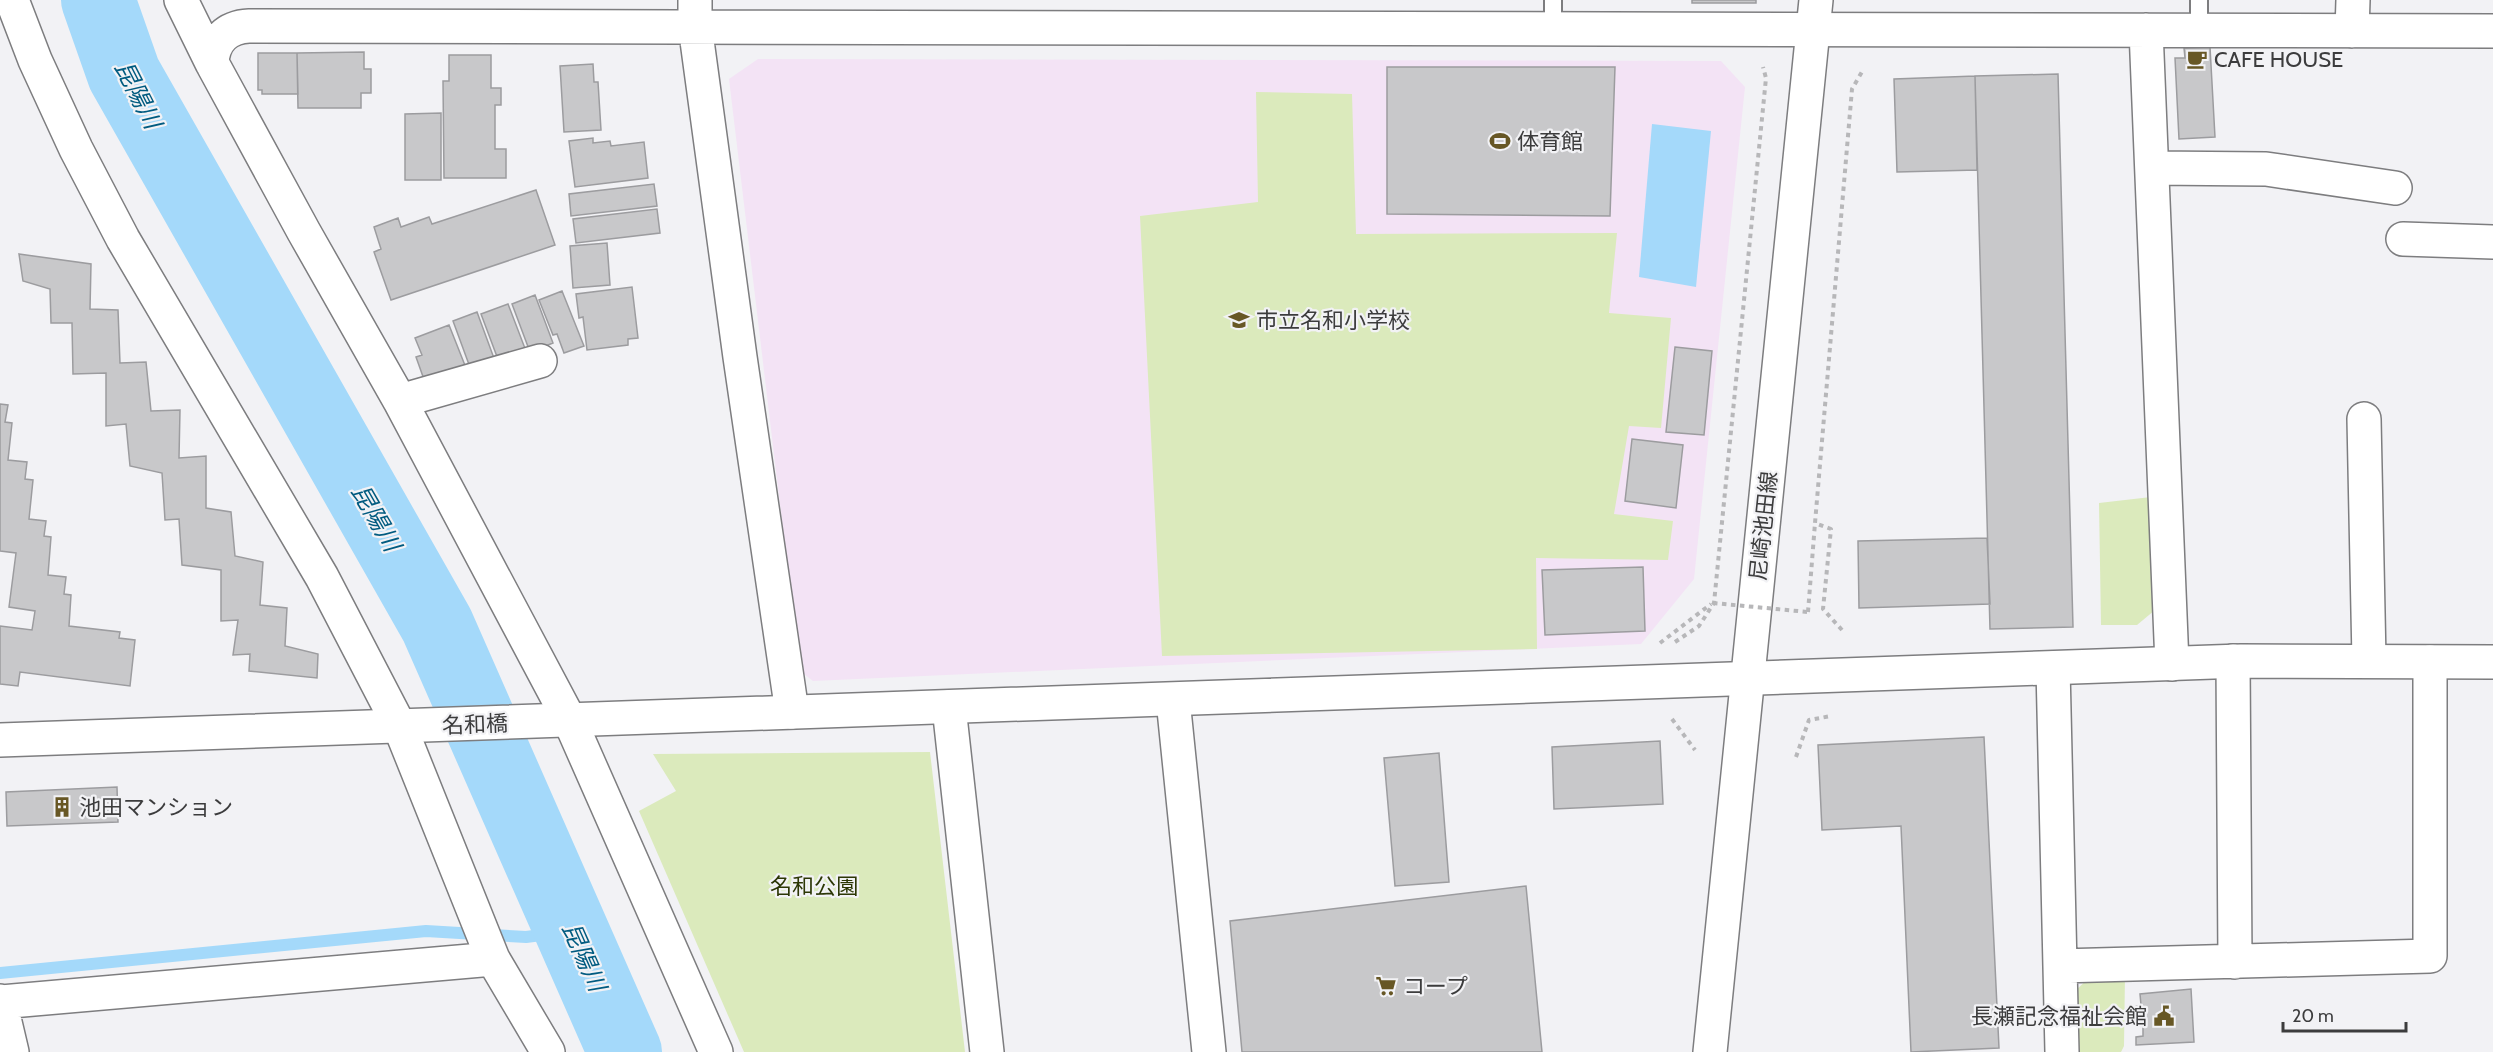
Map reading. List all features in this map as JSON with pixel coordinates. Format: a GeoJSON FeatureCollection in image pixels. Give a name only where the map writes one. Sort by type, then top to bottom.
{"type":"FeatureCollection","features":[{"type":"Feature","properties":{"kind":"street"},"geometry":{"type":"LineString","coordinates":[[181,0],[212,63],[304,232],[400,400],[570,721],[716,1052]]}},
{"type":"Feature","properties":{"kind":"street"},"geometry":{"type":"LineString","coordinates":[[212,63],[214,46],[219,39],[232,28],[241,26],[695,13],[1814,14],[2146,30],[2199,15],[2353,15],[2493,31]]}},
{"type":"Feature","properties":{"kind":"street"},"geometry":{"type":"LineString","coordinates":[[695,13],[740,357],[792,712]]}},
{"type":"Feature","properties":{"kind":"street","name":"尼崎池田線"},"geometry":{"type":"LineString","coordinates":[[1710,1052],[1814,14]]}},
{"type":"Feature","properties":{"kind":"street"},"geometry":{"type":"LineString","coordinates":[[11,15],[123,239],[411,726],[487,943],[540,1050]]}},
{"type":"Feature","properties":{"kind":"street"},"geometry":{"type":"LineString","coordinates":[[2146,30],[2172,664]]}},
{"type":"Feature","properties":{"kind":"street"},"geometry":{"type":"LineString","coordinates":[[2152,168],[2266,169],[2395,188]]}},
{"type":"Feature","properties":{"kind":"street"},"geometry":{"type":"LineString","coordinates":[[2403,239],[2493,242]]}},
{"type":"Feature","properties":{"kind":"street"},"geometry":{"type":"LineString","coordinates":[[400,400],[540,361]]}},
{"type":"Feature","properties":{"kind":"street"},"geometry":{"type":"LineString","coordinates":[[2364,419],[2369,660]]}},
{"type":"Feature","properties":{"kind":"street"},"geometry":{"type":"LineString","coordinates":[[2233,661],[2235,962]]}},
{"type":"Feature","properties":{"kind":"street","name":"名和橋"},"geometry":{"type":"LineString","coordinates":[[0,740],[2233,661],[2493,662]]}},
{"type":"Feature","properties":{"kind":"street"},"geometry":{"type":"LineString","coordinates":[[2060,966],[2430,956],[2430,662]]}},
{"type":"Feature","properties":{"kind":"street"},"geometry":{"type":"LineString","coordinates":[[2053,668],[2062,1052]]}},
{"type":"Feature","properties":{"kind":"street"},"geometry":{"type":"LineString","coordinates":[[1173,700],[1209,1052]]}},
{"type":"Feature","properties":{"kind":"street"},"geometry":{"type":"LineString","coordinates":[[949,707],[987,1052]]}},
{"type":"Feature","properties":{"kind":"street"},"geometry":{"type":"LineString","coordinates":[[12,1052],[0,1002],[487,943]]}},
{"type":"Feature","properties":{"kind":"path"},"geometry":{"type":"LineString","coordinates":[[1760,57],[1766,78],[1713,603],[1699,626],[1671,645],[1657,645],[1713,603],[1808,612],[1852,89],[1863,70]]}},
{"type":"Feature","properties":{"kind":"path"},"geometry":{"type":"LineString","coordinates":[[1815,523],[1831,529],[1823,609],[1842,630]]}},
{"type":"Feature","properties":{"kind":"path"},"geometry":{"type":"LineString","coordinates":[[1796,757],[1809,720],[1835,715]]}},
{"type":"Feature","properties":{"kind":"shaded area","name":"市立名和小学校"},"geometry":{"type":"Polygon","coordinates":[[[758,59],[1721,61],[1745,87],[1694,579],[1641,644],[813,681],[800,671],[729,79],[758,59]]]}},
{"type":"Feature","properties":{"kind":"green space"},"geometry":{"type":"Polygon","coordinates":[[[1256,92],[1352,94],[1356,234],[1617,233],[1609,313],[1671,318],[1661,428],[1629,426],[1614,514],[1673,521],[1668,560],[1536,558],[1537,649],[1162,656],[1140,216],[1258,202],[1256,92]]]}},
{"type":"Feature","properties":{"kind":"green space"},"geometry":{"type":"Polygon","coordinates":[[[2151,497],[2155,610],[2137,625],[2101,625],[2099,503],[2151,497]]]}},
{"type":"Feature","properties":{"kind":"green space","name":"名和公園"},"geometry":{"type":"Polygon","coordinates":[[[930,752],[965,1052],[744,1052],[639,811],[676,791],[653,754],[930,752]]]}},
{"type":"Feature","properties":{"kind":"green space"},"geometry":{"type":"Polygon","coordinates":[[[2091,976],[2125,976],[2124,1046],[2121,1052],[2076,1052],[2074,992],[2091,976]]]}},
{"type":"Feature","properties":{"kind":"water"},"geometry":{"type":"Polygon","coordinates":[[[1652,124],[1711,131],[1696,287],[1639,277],[1652,124]]]}},
{"type":"Feature","properties":{"kind":"building"},"geometry":{"type":"Polygon","coordinates":[[[1692,0],[1756,0],[1756,3],[1692,3],[1692,0]]]}},
{"type":"Feature","properties":{"kind":"building"},"geometry":{"type":"Polygon","coordinates":[[[2210,47],[2215,137],[2179,139],[2175,58],[2185,58],[2184,48],[2210,47]]]}},
{"type":"Feature","properties":{"kind":"building"},"geometry":{"type":"Polygon","coordinates":[[[364,52],[364,69],[371,69],[371,93],[361,93],[361,108],[298,108],[297,53],[364,52]]]}},
{"type":"Feature","properties":{"kind":"building"},"geometry":{"type":"Polygon","coordinates":[[[258,53],[297,53],[298,94],[262,94],[262,90],[258,90],[258,53]]]}},
{"type":"Feature","properties":{"kind":"building"},"geometry":{"type":"Polygon","coordinates":[[[449,55],[491,55],[491,88],[501,88],[501,105],[495,105],[495,149],[506,149],[506,178],[444,178],[443,81],[449,81],[449,55]]]}},
{"type":"Feature","properties":{"kind":"building"},"geometry":{"type":"Polygon","coordinates":[[[593,64],[594,82],[598,82],[601,130],[564,132],[560,66],[593,64]]]}},
{"type":"Feature","properties":{"kind":"building","name":"体育館"},"geometry":{"type":"Polygon","coordinates":[[[1387,67],[1615,67],[1610,216],[1387,214],[1387,67]]]}},
{"type":"Feature","properties":{"kind":"building"},"geometry":{"type":"Polygon","coordinates":[[[2058,74],[2073,627],[1990,629],[1975,76],[2058,74]]]}},
{"type":"Feature","properties":{"kind":"building"},"geometry":{"type":"Polygon","coordinates":[[[1975,76],[1977,170],[1897,172],[1894,79],[1975,76]]]}},
{"type":"Feature","properties":{"kind":"building"},"geometry":{"type":"Polygon","coordinates":[[[441,113],[441,180],[405,180],[405,114],[441,113]]]}},
{"type":"Feature","properties":{"kind":"building"},"geometry":{"type":"Polygon","coordinates":[[[593,138],[593,143],[610,141],[611,146],[644,142],[648,178],[575,187],[569,141],[593,138]]]}},
{"type":"Feature","properties":{"kind":"building"},"geometry":{"type":"Polygon","coordinates":[[[654,184],[657,206],[571,216],[569,194],[654,184]]]}},
{"type":"Feature","properties":{"kind":"building"},"geometry":{"type":"Polygon","coordinates":[[[536,190],[555,245],[391,300],[374,252],[381,249],[374,227],[398,218],[401,227],[429,217],[432,224],[536,190]]]}},
{"type":"Feature","properties":{"kind":"building"},"geometry":{"type":"Polygon","coordinates":[[[657,209],[660,233],[576,243],[573,219],[657,209]]]}},
{"type":"Feature","properties":{"kind":"building"},"geometry":{"type":"Polygon","coordinates":[[[607,243],[610,285],[573,288],[570,246],[607,243]]]}},
{"type":"Feature","properties":{"kind":"building"},"geometry":{"type":"Polygon","coordinates":[[[19,254],[91,264],[90,309],[118,310],[120,363],[146,362],[151,411],[180,410],[179,458],[206,456],[206,508],[231,512],[235,556],[263,562],[260,605],[287,608],[285,646],[318,654],[317,678],[249,671],[250,654],[233,655],[238,620],[221,621],[221,570],[182,565],[179,519],[165,520],[162,473],[130,466],[126,424],[106,426],[106,373],[73,374],[72,323],[51,323],[50,289],[23,281],[19,254]]]}},
{"type":"Feature","properties":{"kind":"building"},"geometry":{"type":"Polygon","coordinates":[[[632,287],[638,338],[628,339],[628,345],[587,350],[583,317],[579,318],[576,294],[632,287]]]}},
{"type":"Feature","properties":{"kind":"building"},"geometry":{"type":"Polygon","coordinates":[[[562,291],[584,346],[564,353],[557,334],[553,335],[539,300],[562,291]]]}},
{"type":"Feature","properties":{"kind":"building"},"geometry":{"type":"Polygon","coordinates":[[[535,295],[553,343],[530,352],[512,304],[535,295]]]}},
{"type":"Feature","properties":{"kind":"building"},"geometry":{"type":"Polygon","coordinates":[[[508,304],[526,351],[499,362],[481,314],[508,304]]]}},
{"type":"Feature","properties":{"kind":"building"},"geometry":{"type":"Polygon","coordinates":[[[477,312],[495,361],[471,370],[453,321],[477,312]]]}},
{"type":"Feature","properties":{"kind":"building"},"geometry":{"type":"Polygon","coordinates":[[[449,325],[468,373],[426,385],[416,357],[422,355],[415,338],[449,325]]]}},
{"type":"Feature","properties":{"kind":"building"},"geometry":{"type":"Polygon","coordinates":[[[1675,347],[1712,351],[1704,435],[1666,432],[1675,347]]]}},
{"type":"Feature","properties":{"kind":"building"},"geometry":{"type":"Polygon","coordinates":[[[0,404],[8,405],[5,422],[12,423],[8,460],[27,462],[25,479],[33,480],[29,519],[46,521],[44,536],[51,537],[48,575],[66,577],[64,594],[71,595],[69,626],[120,632],[119,638],[135,640],[130,686],[20,672],[18,686],[0,684],[0,626],[32,630],[35,611],[9,607],[16,553],[0,551],[0,404]]]}},
{"type":"Feature","properties":{"kind":"building"},"geometry":{"type":"Polygon","coordinates":[[[1632,439],[1683,445],[1676,508],[1625,501],[1632,439]]]}},
{"type":"Feature","properties":{"kind":"building"},"geometry":{"type":"Polygon","coordinates":[[[1987,538],[1990,604],[1859,608],[1858,541],[1987,538]]]}},
{"type":"Feature","properties":{"kind":"building"},"geometry":{"type":"Polygon","coordinates":[[[1643,567],[1645,631],[1545,635],[1542,570],[1643,567]]]}},
{"type":"Feature","properties":{"kind":"building"},"geometry":{"type":"Polygon","coordinates":[[[1984,737],[1999,1048],[1911,1052],[1901,826],[1822,830],[1818,745],[1984,737]]]}},
{"type":"Feature","properties":{"kind":"building"},"geometry":{"type":"Polygon","coordinates":[[[1660,741],[1663,804],[1554,809],[1552,747],[1660,741]]]}},
{"type":"Feature","properties":{"kind":"building"},"geometry":{"type":"Polygon","coordinates":[[[1439,753],[1449,882],[1395,886],[1384,758],[1439,753]]]}},
{"type":"Feature","properties":{"kind":"building","name":"池田マンション"},"geometry":{"type":"Polygon","coordinates":[[[117,787],[118,822],[7,826],[6,792],[117,787]]]}},
{"type":"Feature","properties":{"kind":"building","name":"コープ"},"geometry":{"type":"Polygon","coordinates":[[[1526,886],[1542,1052],[1242,1052],[1230,921],[1526,886]]]}},
{"type":"Feature","properties":{"kind":"building","name":"長瀬記念福祉会館"},"geometry":{"type":"Polygon","coordinates":[[[2191,989],[2194,1042],[2136,1045],[2136,1037],[2143,1036],[2143,1025],[2136,1025],[2134,1007],[2141,1005],[2140,994],[2191,989]]]}},
{"type":"Feature","properties":{"kind":"waterway","name":"昆陽川"},"geometry":{"type":"LineString","coordinates":[[98,0],[124,74],[437,625],[625,1052]]}},
{"type":"Feature","properties":{"kind":"waterway"},"geometry":{"type":"LineString","coordinates":[[0,973],[426,931],[526,937],[572,931]]}},
{"type":"Feature","properties":{"kind":"place","name":"CAFE HOUSE"},"geometry":{"type":"Point","coordinates":[2197,59]}},
{"type":"Feature","properties":{"kind":"place","name":"体育館"},"geometry":{"type":"Point","coordinates":[1500,141]}},
{"type":"Feature","properties":{"kind":"place","name":"市立名和小学校"},"geometry":{"type":"Point","coordinates":[1239,320]}},
{"type":"Feature","properties":{"kind":"place","name":"池田マンション"},"geometry":{"type":"Point","coordinates":[62,807]}},
{"type":"Feature","properties":{"kind":"place","name":"コープ"},"geometry":{"type":"Point","coordinates":[1386,986]}},
{"type":"Feature","properties":{"kind":"place","name":"長瀬記念福祉会館"},"geometry":{"type":"Point","coordinates":[2164,1016]}}]}
